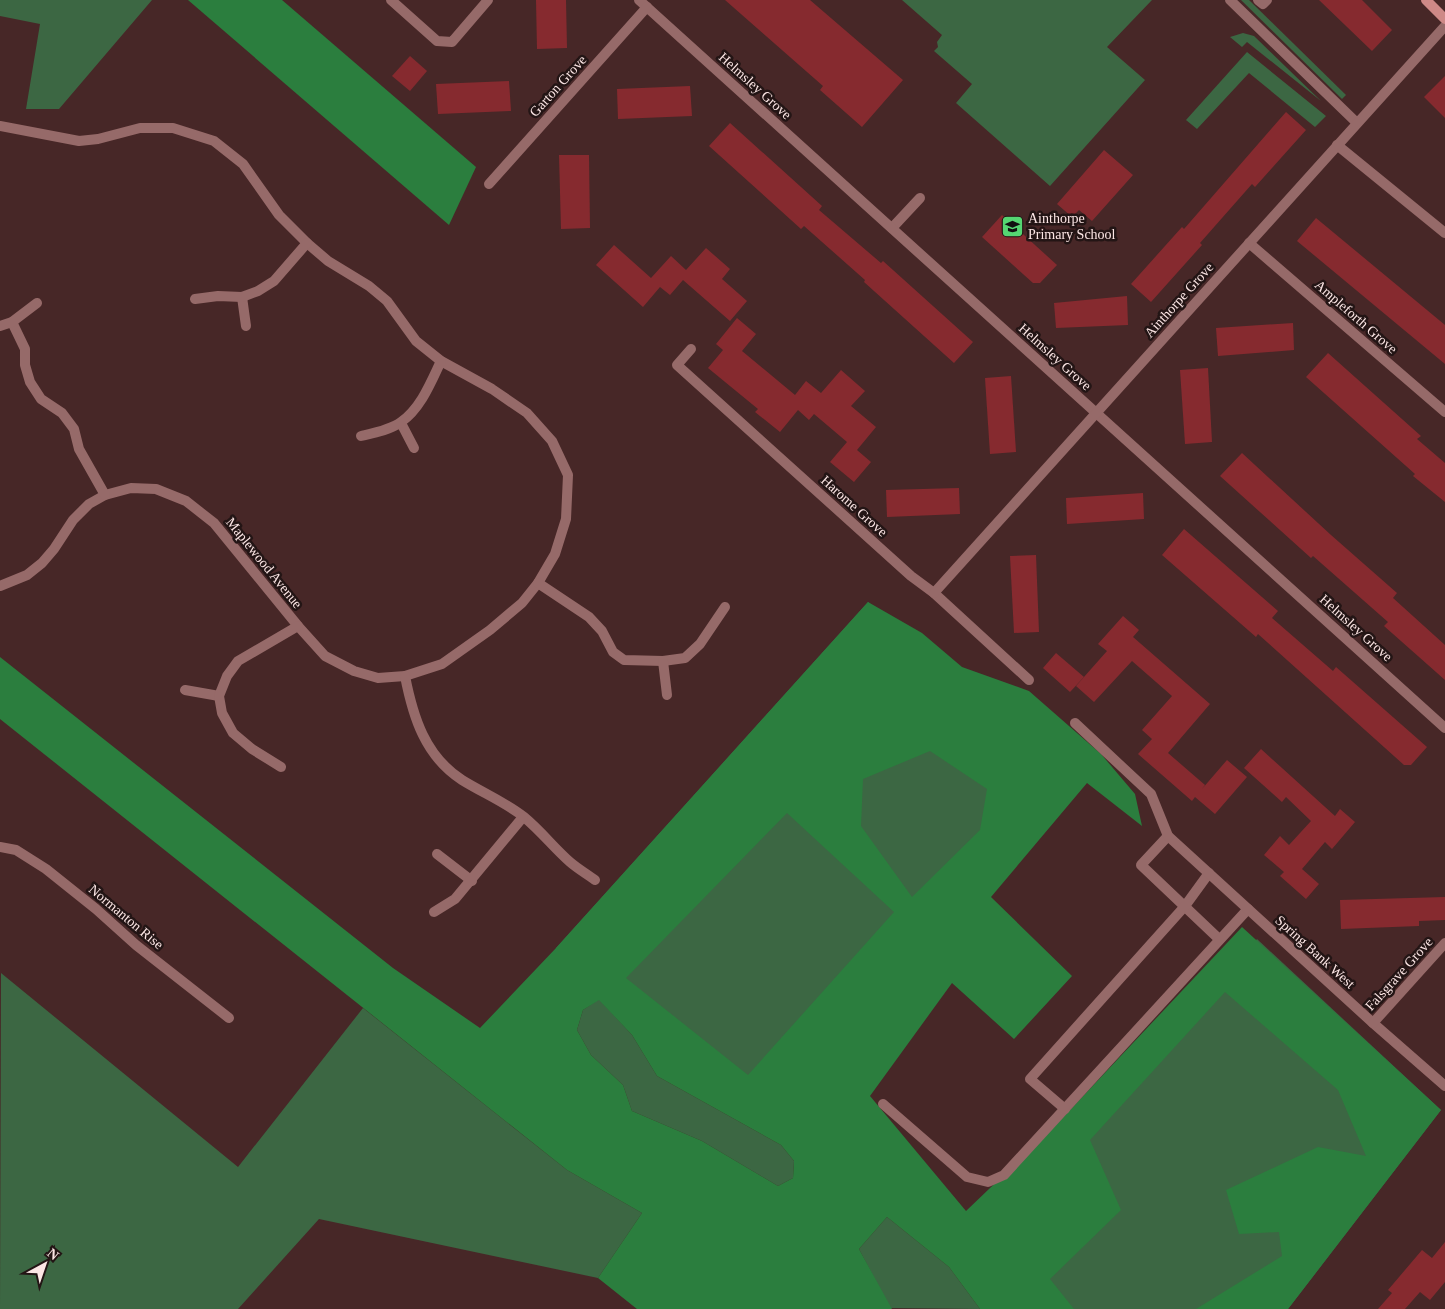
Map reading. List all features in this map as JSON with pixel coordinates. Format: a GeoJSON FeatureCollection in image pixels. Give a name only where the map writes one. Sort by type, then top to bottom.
{"type":"FeatureCollection","features":[{"type":"Feature","properties":{"kind":"street"},"geometry":{"type":"LineString","coordinates":[[391,0],[437,41],[452,42],[488,0]]}},
{"type":"Feature","properties":{"kind":"street","name":"Helmsley Grove"},"geometry":{"type":"LineString","coordinates":[[639,0],[1445,728]]}},
{"type":"Feature","properties":{"kind":"street"},"geometry":{"type":"LineString","coordinates":[[1230,0],[1356,124]]}},
{"type":"Feature","properties":{"kind":"street"},"geometry":{"type":"LineString","coordinates":[[1258,0],[1263,4],[1267,0]]}},
{"type":"Feature","properties":{"kind":"street"},"geometry":{"type":"LineString","coordinates":[[1426,0],[1445,19]]}},
{"type":"Feature","properties":{"kind":"street","name":"Garton Grove"},"geometry":{"type":"LineString","coordinates":[[489,184],[647,8]]}},
{"type":"Feature","properties":{"kind":"street","name":"Ainthorpe Grove"},"geometry":{"type":"LineString","coordinates":[[934,593],[1445,26]]}},
{"type":"Feature","properties":{"kind":"street","name":"Maplewood Avenue"},"geometry":{"type":"LineString","coordinates":[[0,126],[79,141],[98,140],[140,128],[173,128],[214,141],[243,164],[279,215],[307,243],[328,261],[369,286],[387,301],[416,341],[441,361],[492,389],[527,413],[552,441],[568,475],[566,520],[555,554],[538,583],[522,603],[490,630],[442,664],[406,676],[378,678],[354,671],[325,656],[298,626],[214,523],[186,501],[156,489],[131,488],[105,495],[89,504],[73,520],[54,549],[42,563],[26,575],[0,586]]}},
{"type":"Feature","properties":{"kind":"street"},"geometry":{"type":"LineString","coordinates":[[1336,145],[1445,233]]}},
{"type":"Feature","properties":{"kind":"street"},"geometry":{"type":"LineString","coordinates":[[892,228],[920,198]]}},
{"type":"Feature","properties":{"kind":"street"},"geometry":{"type":"LineString","coordinates":[[194,299],[218,296],[242,297],[258,291],[274,281],[307,243]]}},
{"type":"Feature","properties":{"kind":"street","name":"Ampleforth Grove"},"geometry":{"type":"LineString","coordinates":[[1249,243],[1445,412]]}},
{"type":"Feature","properties":{"kind":"street"},"geometry":{"type":"LineString","coordinates":[[242,297],[246,326]]}},
{"type":"Feature","properties":{"kind":"street"},"geometry":{"type":"LineString","coordinates":[[0,326],[12,322],[37,303]]}},
{"type":"Feature","properties":{"kind":"street"},"geometry":{"type":"LineString","coordinates":[[12,322],[25,349],[25,365],[30,382],[41,399],[62,413],[74,429],[79,449],[105,495]]}},
{"type":"Feature","properties":{"kind":"street","name":"Harome Grove"},"geometry":{"type":"LineString","coordinates":[[691,349],[677,365],[911,576],[934,593],[1028,680]]}},
{"type":"Feature","properties":{"kind":"street"},"geometry":{"type":"LineString","coordinates":[[361,436],[382,431],[401,423],[414,411],[426,392],[441,361]]}},
{"type":"Feature","properties":{"kind":"street"},"geometry":{"type":"LineString","coordinates":[[401,423],[414,448]]}},
{"type":"Feature","properties":{"kind":"street"},"geometry":{"type":"LineString","coordinates":[[538,583],[589,617],[602,631],[613,652],[624,660],[663,661],[685,658],[700,644],[724,607]]}},
{"type":"Feature","properties":{"kind":"street"},"geometry":{"type":"LineString","coordinates":[[281,767],[233,733],[222,713],[220,696],[227,676],[238,661],[298,626]]}},
{"type":"Feature","properties":{"kind":"street"},"geometry":{"type":"LineString","coordinates":[[663,661],[667,695]]}},
{"type":"Feature","properties":{"kind":"street"},"geometry":{"type":"LineString","coordinates":[[406,676],[411,706],[423,736],[441,762],[462,779],[499,799],[523,816],[546,836],[571,863],[595,880]]}},
{"type":"Feature","properties":{"kind":"street"},"geometry":{"type":"LineString","coordinates":[[185,690],[220,696]]}},
{"type":"Feature","properties":{"kind":"street"},"geometry":{"type":"LineString","coordinates":[[1074,723],[1151,794],[1168,836],[1141,865],[1219,939]]}},
{"type":"Feature","properties":{"kind":"street"},"geometry":{"type":"LineString","coordinates":[[434,912],[455,899],[472,881],[523,816]]}},
{"type":"Feature","properties":{"kind":"street","name":"Spring Bank West"},"geometry":{"type":"LineString","coordinates":[[1168,836],[1445,1086]]}},
{"type":"Feature","properties":{"kind":"street","name":"Normanton Rise"},"geometry":{"type":"LineString","coordinates":[[0,847],[16,850],[46,869],[96,909],[136,945],[229,1018]]}},
{"type":"Feature","properties":{"kind":"street"},"geometry":{"type":"LineString","coordinates":[[437,854],[472,881]]}},
{"type":"Feature","properties":{"kind":"street"},"geometry":{"type":"LineString","coordinates":[[1065,1109],[1030,1078],[1185,906],[1209,873]]}},
{"type":"Feature","properties":{"kind":"street"},"geometry":{"type":"LineString","coordinates":[[883,1104],[967,1178],[988,1182],[1004,1175],[1248,909]]}},
{"type":"Feature","properties":{"kind":"street","name":"Falsgrave Grove"},"geometry":{"type":"LineString","coordinates":[[1373,1023],[1445,943]]}},
{"type":"Feature","properties":{"kind":"green space"},"geometry":{"type":"Polygon","coordinates":[[[0,0],[152,0],[59,109],[26,109],[40,24],[0,16],[0,0]]]}},
{"type":"Feature","properties":{"kind":"green space"},"geometry":{"type":"Polygon","coordinates":[[[188,0],[282,0],[476,167],[449,225],[188,0]]]}},
{"type":"Feature","properties":{"kind":"green space"},"geometry":{"type":"Polygon","coordinates":[[[902,0],[1152,0],[1107,47],[1145,80],[1050,186],[956,103],[972,84],[934,51],[938,47],[937,42],[942,35],[902,0]]]}},
{"type":"Feature","properties":{"kind":"green space"},"geometry":{"type":"Polygon","coordinates":[[[1241,0],[1249,0],[1346,95],[1342,99],[1241,0]]]}},
{"type":"Feature","properties":{"kind":"green space"},"geometry":{"type":"Polygon","coordinates":[[[1243,33],[1254,36],[1321,101],[1247,42],[1242,47],[1230,37],[1243,33]]]}},
{"type":"Feature","properties":{"kind":"green space"},"geometry":{"type":"Polygon","coordinates":[[[1247,52],[1326,116],[1315,127],[1249,73],[1197,129],[1186,120],[1247,52]]]}},
{"type":"Feature","properties":{"kind":"green space"},"geometry":{"type":"Polygon","coordinates":[[[868,602],[1067,773],[758,1102],[556,948],[868,602]]]}},
{"type":"Feature","properties":{"kind":"green space"},"geometry":{"type":"Polygon","coordinates":[[[868,602],[922,633],[962,667],[1029,691],[1101,754],[1135,794],[1142,826],[1087,783],[991,897],[1072,976],[1014,1039],[952,983],[870,1096],[966,1211],[1054,1127],[1242,927],[1441,1110],[1288,1309],[1196,1309],[1282,1256],[1279,1232],[1239,1234],[1226,1190],[1318,1147],[1366,1156],[1338,1090],[1225,992],[1090,1140],[1121,1210],[1050,1279],[1074,1309],[980,1309],[949,1267],[887,1217],[859,1249],[892,1309],[637,1309],[598,1278],[642,1213],[567,1170],[0,719],[0,657],[393,968],[480,1028],[556,948],[868,602]],[[930,751],[863,779],[861,826],[912,897],[980,830],[987,789],[930,751]],[[787,813],[626,978],[748,1075],[894,912],[787,813]],[[599,1000],[583,1010],[577,1030],[591,1055],[623,1085],[632,1111],[702,1141],[778,1186],[793,1178],[794,1161],[781,1145],[657,1076],[632,1035],[599,1000]]]}},
{"type":"Feature","properties":{"kind":"green space"},"geometry":{"type":"Polygon","coordinates":[[[1257,939],[1441,1110],[1288,1309],[1034,1309],[980,1269],[1257,939]]]}},
{"type":"Feature","properties":{"kind":"green space"},"geometry":{"type":"Polygon","coordinates":[[[1,973],[238,1167],[363,1008],[567,1170],[642,1213],[598,1278],[319,1219],[238,1309],[0,1309],[1,973]]]}},
{"type":"Feature","properties":{"kind":"green space"},"geometry":{"type":"Polygon","coordinates":[[[599,999],[632,1035],[657,1076],[781,1145],[794,1161],[793,1178],[778,1186],[702,1141],[632,1111],[623,1085],[591,1055],[577,1030],[583,1010],[599,999]]]}},
{"type":"Feature","properties":{"kind":"green space"},"geometry":{"type":"Polygon","coordinates":[[[887,1217],[949,1267],[980,1309],[890,1308],[859,1249],[887,1217]]]}},
{"type":"Feature","properties":{"kind":"building"},"geometry":{"type":"Polygon","coordinates":[[[536,0],[566,0],[567,48],[537,49],[536,0]]]}},
{"type":"Feature","properties":{"kind":"building"},"geometry":{"type":"Polygon","coordinates":[[[725,0],[810,0],[903,80],[862,127],[820,90],[823,86],[725,0]]]}},
{"type":"Feature","properties":{"kind":"building"},"geometry":{"type":"Polygon","coordinates":[[[1319,0],[1362,0],[1392,30],[1372,51],[1319,0]]]}},
{"type":"Feature","properties":{"kind":"building"},"geometry":{"type":"Polygon","coordinates":[[[410,56],[427,71],[410,91],[392,76],[410,56]]]}},
{"type":"Feature","properties":{"kind":"building"},"geometry":{"type":"Polygon","coordinates":[[[1445,76],[1445,118],[1424,97],[1445,76]]]}},
{"type":"Feature","properties":{"kind":"building"},"geometry":{"type":"Polygon","coordinates":[[[509,81],[511,111],[438,114],[436,84],[509,81]]]}},
{"type":"Feature","properties":{"kind":"building"},"geometry":{"type":"Polygon","coordinates":[[[690,86],[692,116],[618,119],[617,89],[690,86]]]}},
{"type":"Feature","properties":{"kind":"building"},"geometry":{"type":"Polygon","coordinates":[[[1286,112],[1306,130],[1255,187],[1252,184],[1200,243],[1202,245],[1151,302],[1131,284],[1182,227],[1184,229],[1286,112]]]}},
{"type":"Feature","properties":{"kind":"building"},"geometry":{"type":"Polygon","coordinates":[[[730,123],[822,206],[819,210],[881,263],[883,261],[973,342],[954,363],[864,282],[865,280],[804,226],[801,229],[709,146],[730,123]]]}},
{"type":"Feature","properties":{"kind":"building"},"geometry":{"type":"Polygon","coordinates":[[[1104,150],[1133,175],[1092,221],[1079,210],[1072,217],[1057,204],[1104,150]]]}},
{"type":"Feature","properties":{"kind":"building"},"geometry":{"type":"Polygon","coordinates":[[[559,155],[589,155],[590,228],[561,229],[559,155]]]}},
{"type":"Feature","properties":{"kind":"building"},"geometry":{"type":"Polygon","coordinates":[[[1002,215],[1057,265],[1040,283],[1033,283],[982,237],[1002,215]]]}},
{"type":"Feature","properties":{"kind":"building"},"geometry":{"type":"Polygon","coordinates":[[[1316,218],[1445,325],[1445,364],[1297,241],[1316,218]]]}},
{"type":"Feature","properties":{"kind":"building"},"geometry":{"type":"Polygon","coordinates":[[[614,245],[651,278],[671,256],[686,270],[706,248],[730,269],[722,279],[747,301],[730,321],[683,280],[670,295],[660,287],[643,307],[596,265],[614,245]]]}},
{"type":"Feature","properties":{"kind":"building"},"geometry":{"type":"Polygon","coordinates":[[[1127,296],[1128,325],[1056,328],[1054,303],[1127,296]]]}},
{"type":"Feature","properties":{"kind":"building"},"geometry":{"type":"Polygon","coordinates":[[[737,318],[756,334],[742,351],[795,395],[806,381],[821,393],[841,370],[865,391],[851,406],[876,427],[857,450],[871,462],[854,482],[830,462],[847,442],[814,414],[809,420],[798,410],[780,432],[755,412],[758,409],[708,368],[723,350],[716,344],[737,318]]]}},
{"type":"Feature","properties":{"kind":"building"},"geometry":{"type":"Polygon","coordinates":[[[1293,323],[1294,350],[1218,356],[1216,328],[1293,323]]]}},
{"type":"Feature","properties":{"kind":"building"},"geometry":{"type":"Polygon","coordinates":[[[1328,353],[1421,436],[1417,439],[1445,463],[1445,502],[1413,476],[1415,474],[1306,377],[1328,353]]]}},
{"type":"Feature","properties":{"kind":"building"},"geometry":{"type":"Polygon","coordinates":[[[1208,368],[1212,442],[1185,444],[1180,370],[1208,368]]]}},
{"type":"Feature","properties":{"kind":"building"},"geometry":{"type":"Polygon","coordinates":[[[1011,376],[1016,452],[990,454],[985,378],[1011,376]]]}},
{"type":"Feature","properties":{"kind":"building"},"geometry":{"type":"Polygon","coordinates":[[[1242,453],[1397,593],[1393,598],[1445,645],[1445,680],[1384,626],[1388,622],[1313,556],[1311,558],[1220,476],[1242,453]]]}},
{"type":"Feature","properties":{"kind":"building"},"geometry":{"type":"Polygon","coordinates":[[[959,488],[960,514],[887,517],[886,490],[959,488]]]}},
{"type":"Feature","properties":{"kind":"building"},"geometry":{"type":"Polygon","coordinates":[[[1143,493],[1144,519],[1067,524],[1066,498],[1143,493]]]}},
{"type":"Feature","properties":{"kind":"building"},"geometry":{"type":"Polygon","coordinates":[[[1184,529],[1278,611],[1272,618],[1333,671],[1336,667],[1427,747],[1411,765],[1404,765],[1258,634],[1256,637],[1162,555],[1184,529]]]}},
{"type":"Feature","properties":{"kind":"building"},"geometry":{"type":"Polygon","coordinates":[[[1036,555],[1039,632],[1014,633],[1010,556],[1036,555]]]}},
{"type":"Feature","properties":{"kind":"building"},"geometry":{"type":"Polygon","coordinates":[[[1123,616],[1139,630],[1133,637],[1210,704],[1168,753],[1205,785],[1202,789],[1227,760],[1247,777],[1215,814],[1195,797],[1192,801],[1138,754],[1152,739],[1142,730],[1172,696],[1132,661],[1094,702],[1076,686],[1107,651],[1098,644],[1123,616]]]}},
{"type":"Feature","properties":{"kind":"building"},"geometry":{"type":"Polygon","coordinates":[[[1056,653],[1084,677],[1070,692],[1043,668],[1056,653]]]}},
{"type":"Feature","properties":{"kind":"building"},"geometry":{"type":"Polygon","coordinates":[[[1261,749],[1335,816],[1340,809],[1355,822],[1332,849],[1325,842],[1302,869],[1319,884],[1306,899],[1280,876],[1284,872],[1264,855],[1280,836],[1289,845],[1311,821],[1286,797],[1282,802],[1244,768],[1261,749]]]}},
{"type":"Feature","properties":{"kind":"building"},"geometry":{"type":"Polygon","coordinates":[[[1445,897],[1445,920],[1419,921],[1419,926],[1341,929],[1340,900],[1445,897]]]}},
{"type":"Feature","properties":{"kind":"building"},"geometry":{"type":"Polygon","coordinates":[[[1445,1242],[1445,1282],[1430,1300],[1420,1292],[1405,1309],[1378,1309],[1392,1293],[1388,1290],[1422,1250],[1432,1258],[1445,1242]]]}},
{"type":"Feature","properties":{"kind":"place","name":"Ainthorpe Primary School"},"geometry":{"type":"Point","coordinates":[1012,226]}}]}
